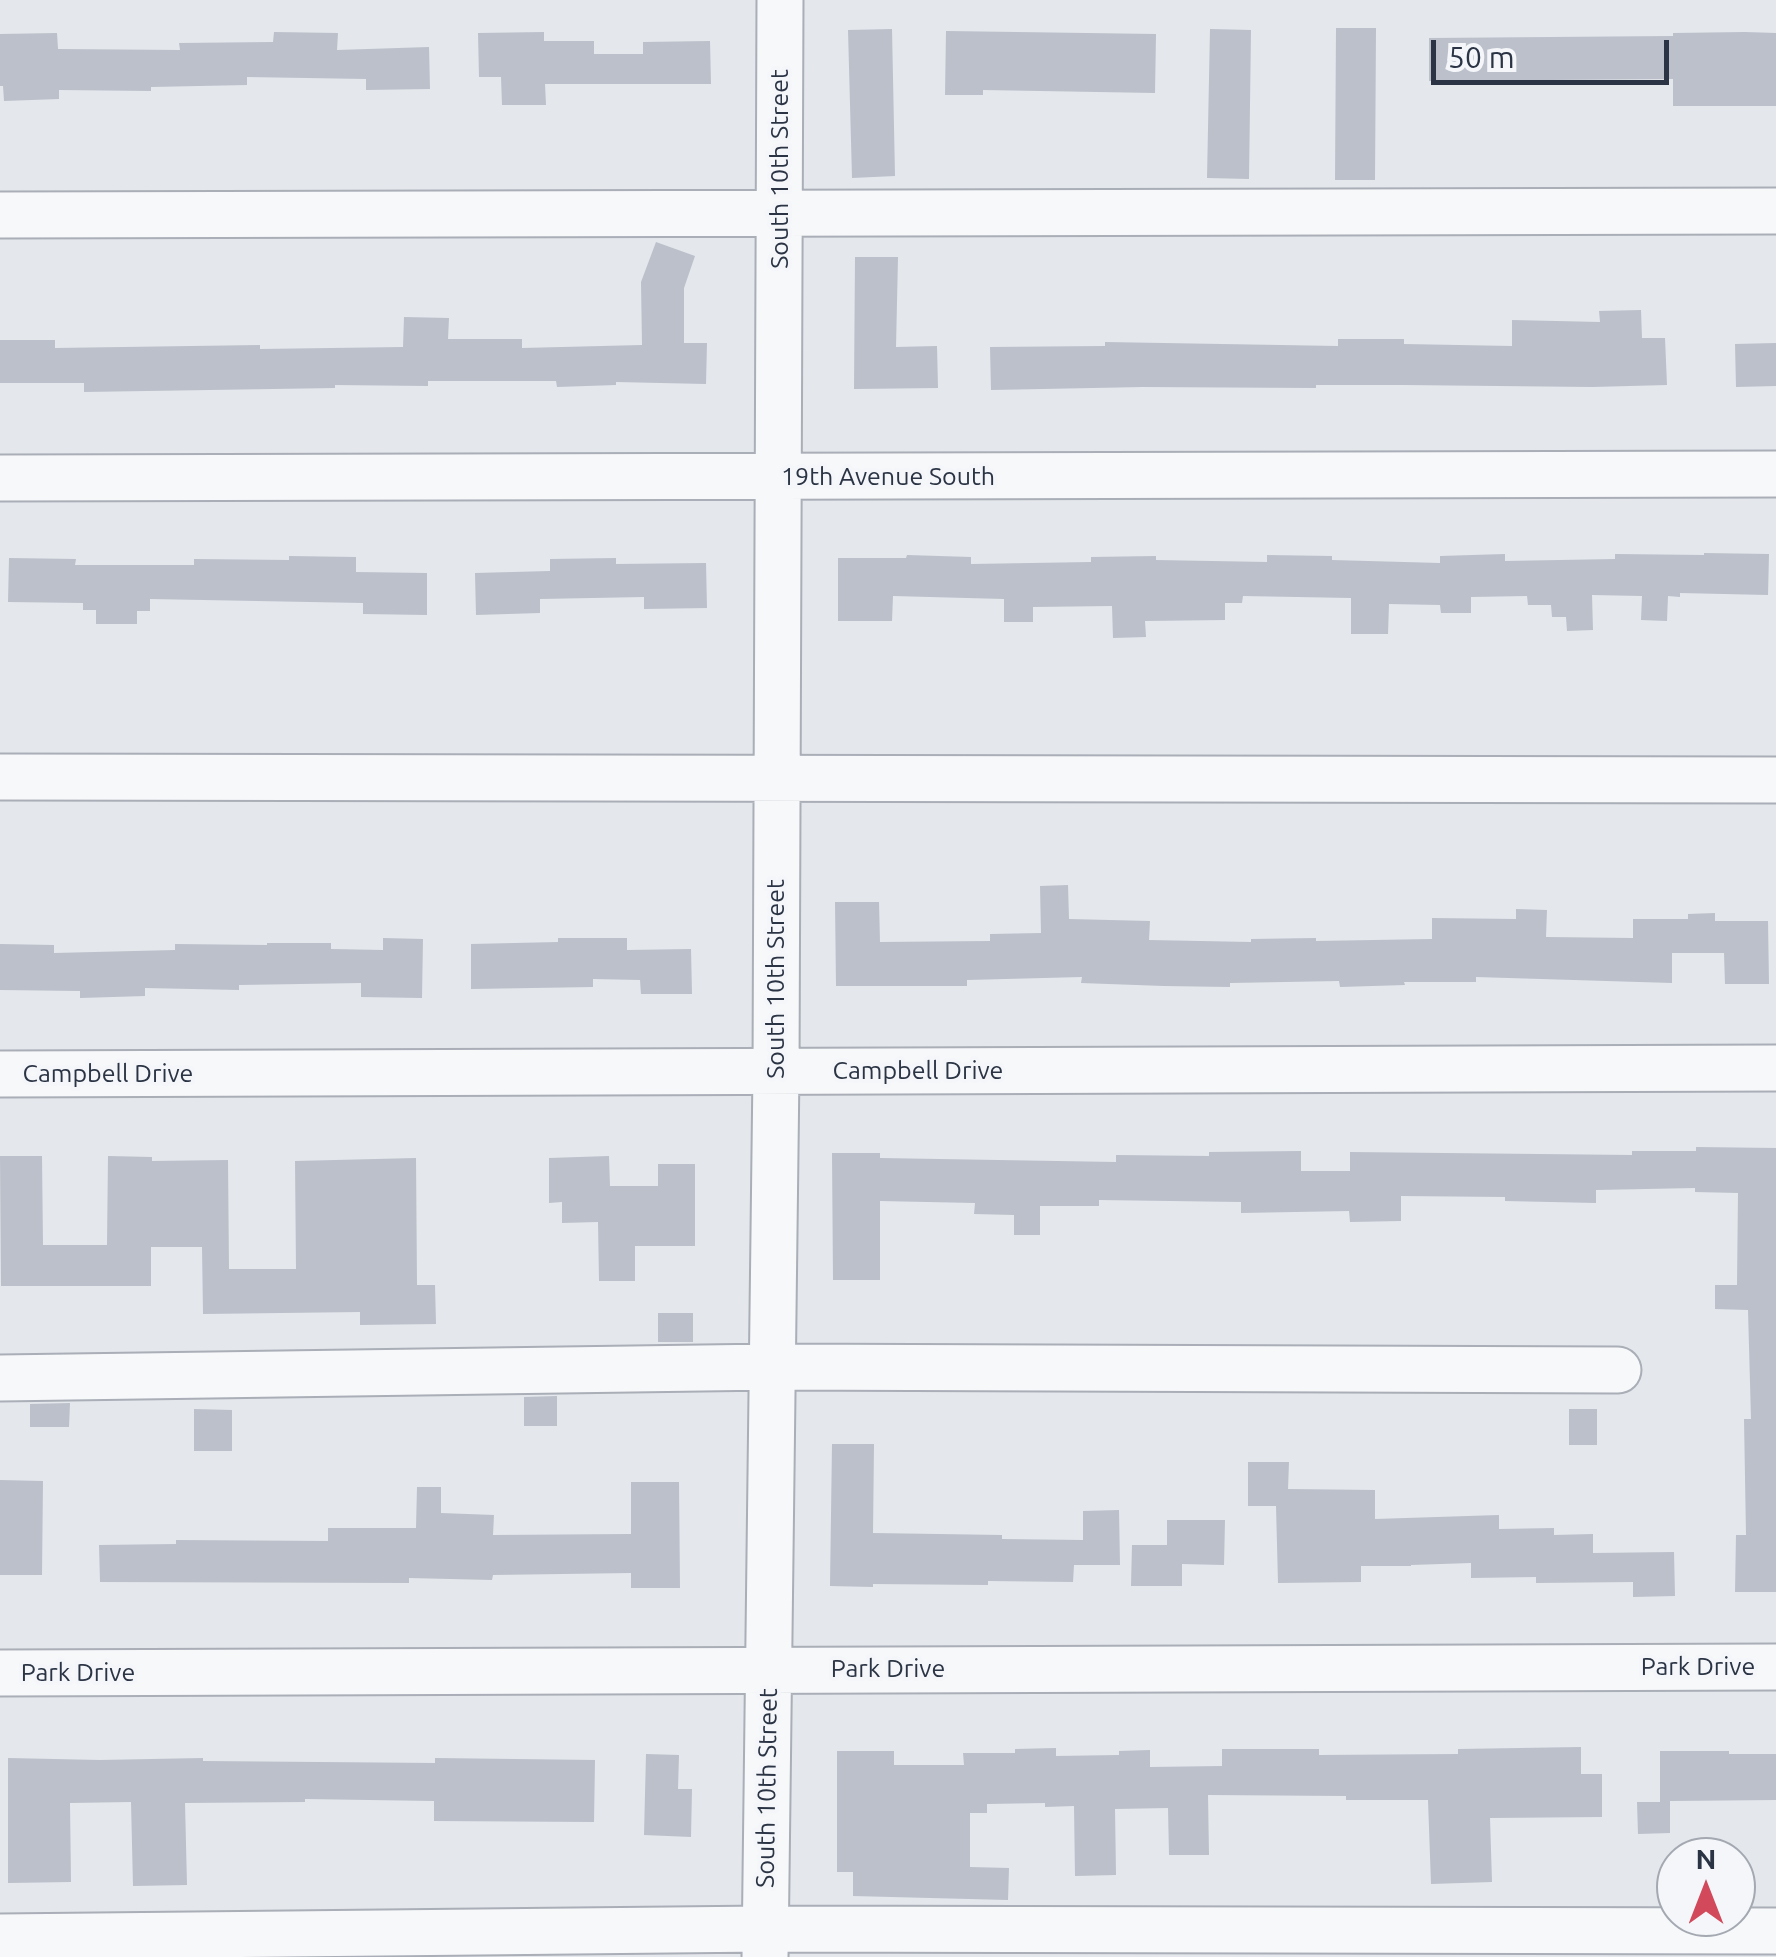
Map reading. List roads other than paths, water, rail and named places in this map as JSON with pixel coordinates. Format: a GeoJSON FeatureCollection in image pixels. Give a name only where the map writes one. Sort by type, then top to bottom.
{"type":"FeatureCollection","features":[{"type":"Feature","properties":{"kind":"street","name":"South 10th Street"},"geometry":{"type":"LineString","coordinates":[[765,1943],[776,1071],[780,0]]}},
{"type":"Feature","properties":{"kind":"street"},"geometry":{"type":"LineString","coordinates":[[0,215],[1776,211]]}},
{"type":"Feature","properties":{"kind":"street","name":"19th Avenue South"},"geometry":{"type":"LineString","coordinates":[[0,478],[1776,474]]}},
{"type":"Feature","properties":{"kind":"street"},"geometry":{"type":"LineString","coordinates":[[0,777],[1776,780]]}},
{"type":"Feature","properties":{"kind":"street","name":"Campbell Drive"},"geometry":{"type":"LineString","coordinates":[[0,1074],[1776,1068]]}},
{"type":"Feature","properties":{"kind":"street"},"geometry":{"type":"LineString","coordinates":[[0,1378],[772,1367],[1618,1370]]}},
{"type":"Feature","properties":{"kind":"street","name":"Park Drive"},"geometry":{"type":"LineString","coordinates":[[0,1673],[1776,1667]]}},
{"type":"Feature","properties":{"kind":"street"},"geometry":{"type":"LineString","coordinates":[[0,1937],[765,1943],[1776,1931]]}}]}
